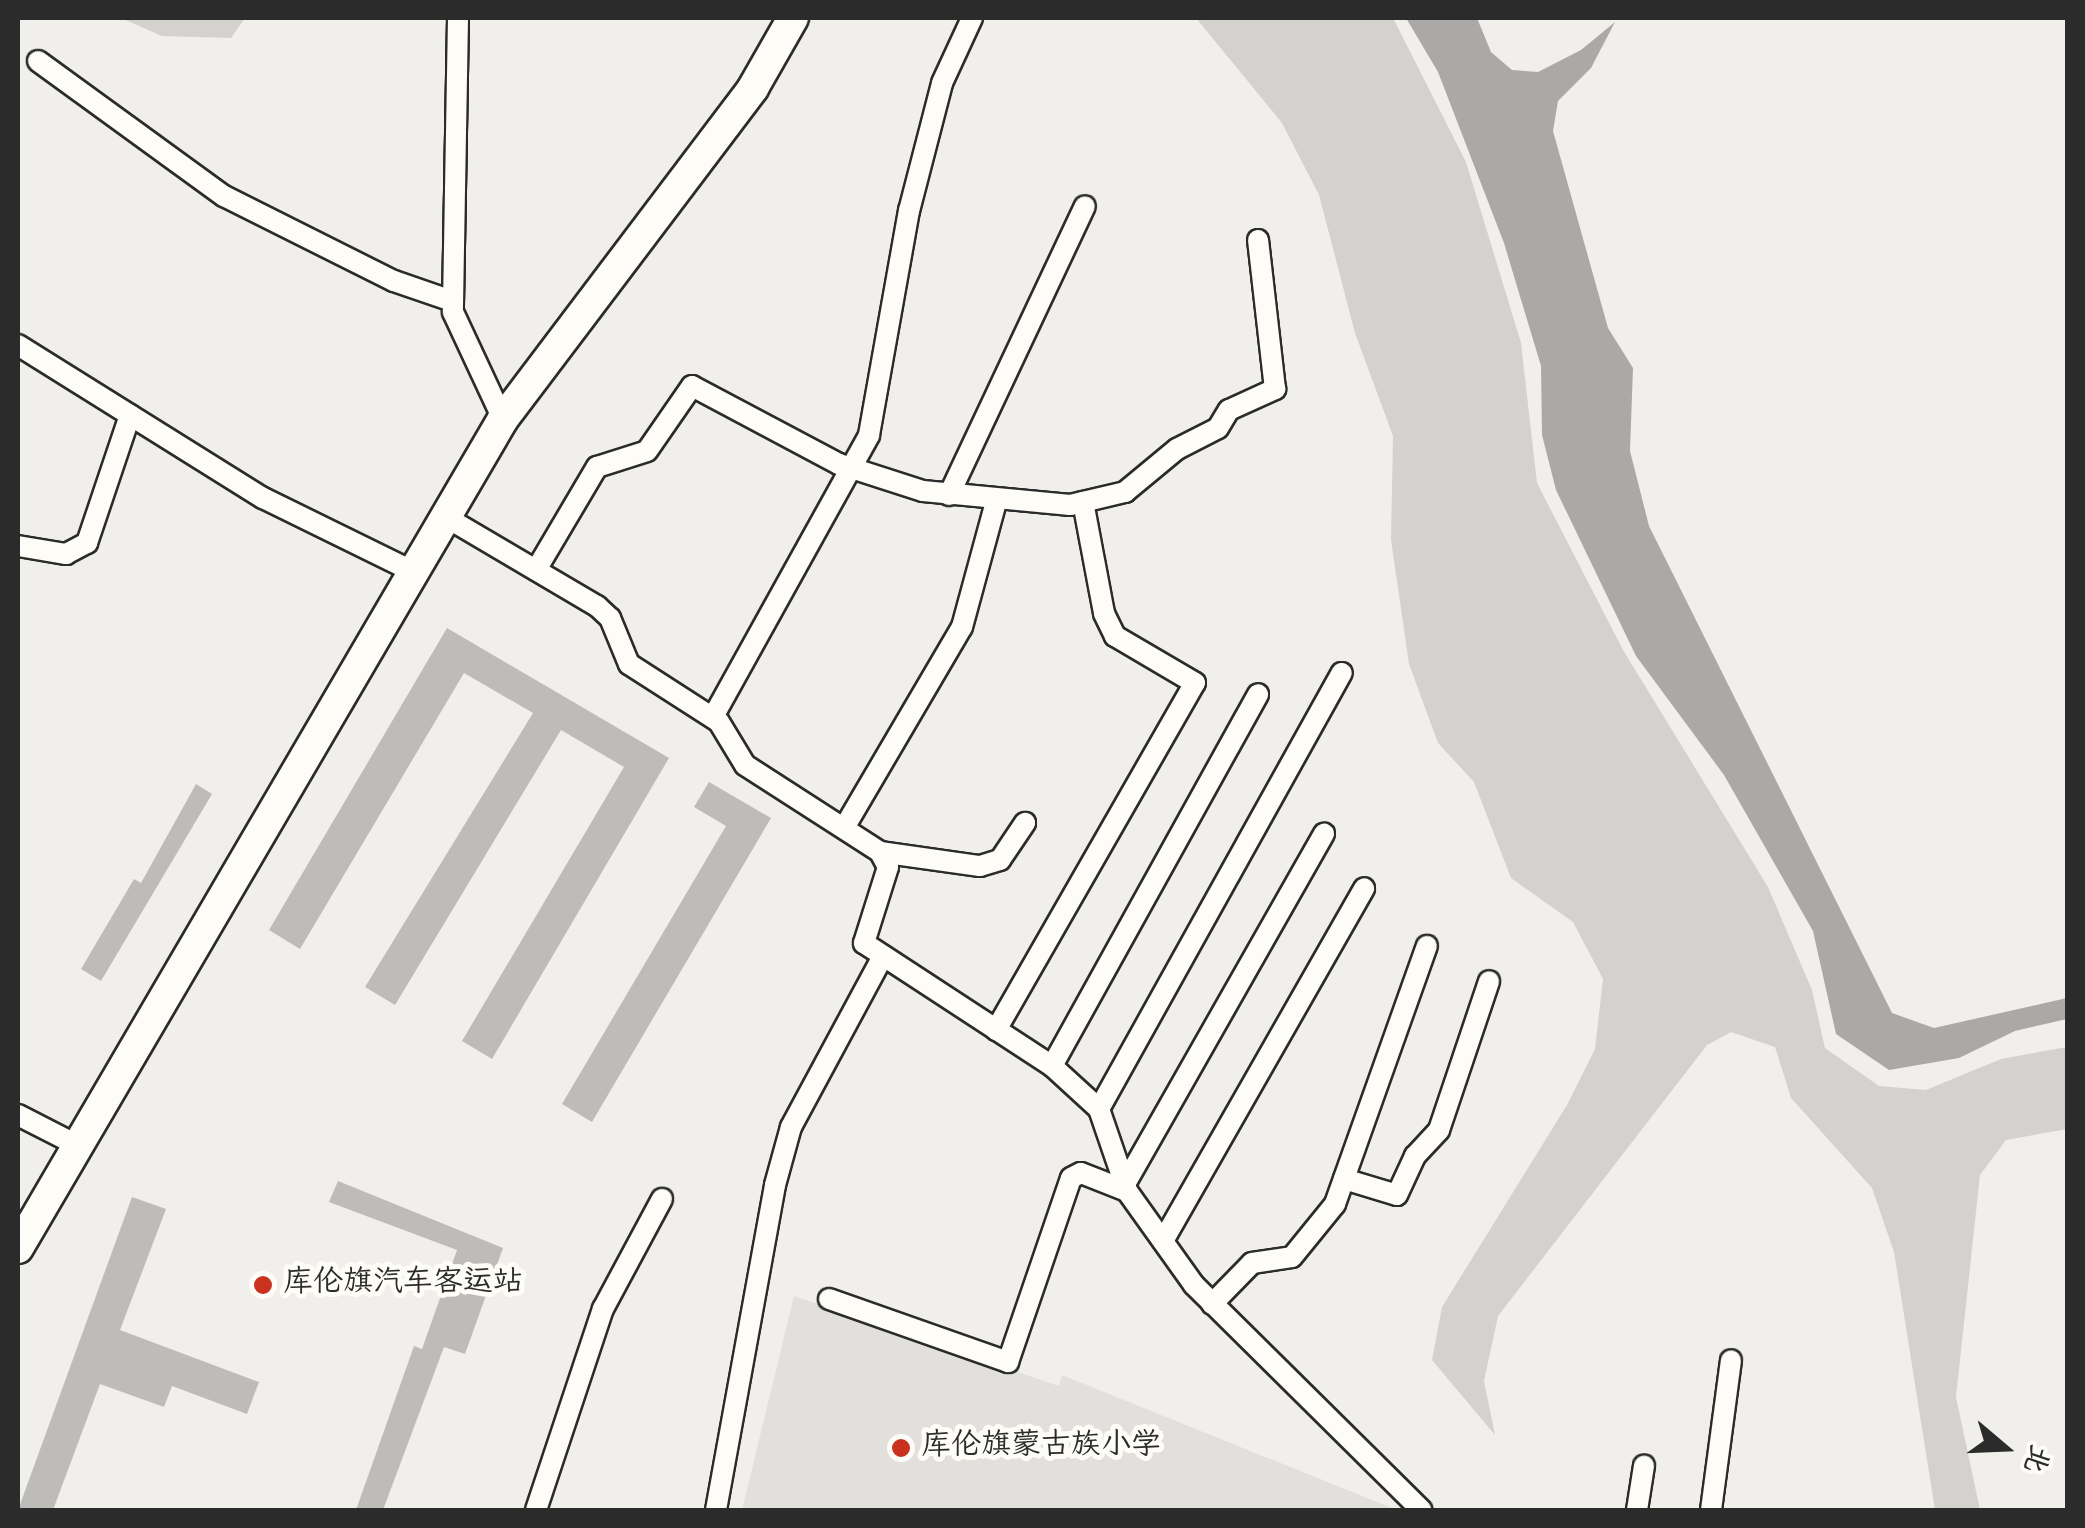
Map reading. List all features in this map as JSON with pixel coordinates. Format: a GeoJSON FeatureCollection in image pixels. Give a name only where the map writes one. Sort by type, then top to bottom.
{"type":"FeatureCollection","features":[{"type":"Feature","properties":{"kind":"street"},"geometry":{"type":"LineString","coordinates":[[458,18],[452,301],[464,341],[504,418]]}},
{"type":"Feature","properties":{"kind":"street"},"geometry":{"type":"LineString","coordinates":[[18,1247],[504,418],[753,88],[793,18]]}},
{"type":"Feature","properties":{"kind":"street"},"geometry":{"type":"LineString","coordinates":[[713,717],[869,435],[909,210],[942,82],[972,18]]}},
{"type":"Feature","properties":{"kind":"street"},"geometry":{"type":"LineString","coordinates":[[38,60],[224,196],[394,281],[452,301]]}},
{"type":"Feature","properties":{"kind":"street"},"geometry":{"type":"LineString","coordinates":[[949,495],[1085,206]]}},
{"type":"Feature","properties":{"kind":"street"},"geometry":{"type":"LineString","coordinates":[[536,570],[597,468],[647,452],[692,386],[851,467],[949,495],[996,502],[1082,502],[1125,492],[1176,449],[1218,428],[1229,410],[1275,388],[1258,240]]}},
{"type":"Feature","properties":{"kind":"street"},"geometry":{"type":"LineString","coordinates":[[18,344],[263,498],[412,571]]}},
{"type":"Feature","properties":{"kind":"street"},"geometry":{"type":"LineString","coordinates":[[18,546],[66,554],[87,543],[130,415]]}},
{"type":"Feature","properties":{"kind":"street"},"geometry":{"type":"LineString","coordinates":[[844,828],[962,626],[996,502]]}},
{"type":"Feature","properties":{"kind":"street"},"geometry":{"type":"LineString","coordinates":[[996,1030],[1195,683],[1115,636],[1104,613],[1082,502]]}},
{"type":"Feature","properties":{"kind":"street"},"geometry":{"type":"LineString","coordinates":[[444,516],[610,618],[630,664],[713,717],[745,765],[880,852],[980,866],[1000,860],[1026,823]]}},
{"type":"Feature","properties":{"kind":"street"},"geometry":{"type":"LineString","coordinates":[[1100,1109],[1342,674]]}},
{"type":"Feature","properties":{"kind":"street"},"geometry":{"type":"LineString","coordinates":[[1052,1066],[1258,694]]}},
{"type":"Feature","properties":{"kind":"street"},"geometry":{"type":"LineString","coordinates":[[1126,1187],[1324,834]]}},
{"type":"Feature","properties":{"kind":"street"},"geometry":{"type":"LineString","coordinates":[[880,852],[888,867],[864,943],[1052,1066],[1100,1109],[1126,1187],[1212,1304],[1421,1510]]}},
{"type":"Feature","properties":{"kind":"street"},"geometry":{"type":"LineString","coordinates":[[1163,1241],[1364,888]]}},
{"type":"Feature","properties":{"kind":"street"},"geometry":{"type":"LineString","coordinates":[[1212,1304],[1252,1263],[1292,1257],[1310,1242],[1344,1180],[1427,946]]}},
{"type":"Feature","properties":{"kind":"street"},"geometry":{"type":"LineString","coordinates":[[716,1510],[775,1185],[792,1127],[884,956]]}},
{"type":"Feature","properties":{"kind":"street"},"geometry":{"type":"LineString","coordinates":[[1344,1180],[1397,1195],[1415,1156],[1439,1130],[1489,981]]}},
{"type":"Feature","properties":{"kind":"street"},"geometry":{"type":"LineString","coordinates":[[18,1115],[75,1144]]}},
{"type":"Feature","properties":{"kind":"street"},"geometry":{"type":"LineString","coordinates":[[829,1299],[1008,1362],[1071,1178],[1081,1172],[1126,1187]]}},
{"type":"Feature","properties":{"kind":"street"},"geometry":{"type":"LineString","coordinates":[[536,1510],[602,1308],[662,1199]]}},
{"type":"Feature","properties":{"kind":"street"},"geometry":{"type":"LineString","coordinates":[[1711,1510],[1731,1360]]}},
{"type":"Feature","properties":{"kind":"street"},"geometry":{"type":"LineString","coordinates":[[1637,1510],[1644,1466]]}},
{"type":"Feature","properties":{"kind":"shaded area"},"geometry":{"type":"Polygon","coordinates":[[[121,18],[245,18],[231,38],[162,36],[121,18]]]}},
{"type":"Feature","properties":{"kind":"shaded area"},"geometry":{"type":"Polygon","coordinates":[[[1196,18],[1393,18],[1466,162],[1521,343],[1537,483],[1623,650],[1768,887],[1812,990],[1825,1048],[1879,1086],[1926,1090],[2001,1059],[2067,1047],[2067,1129],[2006,1140],[1980,1175],[1956,1397],[1980,1510],[1935,1510],[1894,1252],[1872,1188],[1791,1098],[1775,1047],[1731,1032],[1707,1045],[1498,1316],[1484,1381],[1495,1435],[1432,1360],[1442,1307],[1567,1105],[1595,1049],[1603,979],[1573,922],[1511,878],[1474,782],[1438,743],[1409,664],[1391,540],[1393,436],[1355,333],[1319,195],[1282,123],[1196,18]]]}},
{"type":"Feature","properties":{"kind":"shaded area"},"geometry":{"type":"Polygon","coordinates":[[[1406,18],[1477,18],[1491,52],[1512,70],[1538,72],[1581,50],[1615,22],[1591,68],[1558,101],[1553,131],[1608,328],[1633,368],[1630,451],[1649,526],[1892,1013],[1934,1028],[2067,998],[2067,1019],[2015,1031],[1959,1058],[1889,1070],[1836,1034],[1813,931],[1724,775],[1636,656],[1556,490],[1542,435],[1541,366],[1504,243],[1438,72],[1406,18]]]}},
{"type":"Feature","properties":{"kind":"shaded area","name":"库伦旗蒙古族小学"},"geometry":{"type":"Polygon","coordinates":[[[794,1296],[1059,1386],[1062,1375],[1397,1510],[742,1510],[794,1296]]]}},
{"type":"Feature","properties":{"kind":"building"},"geometry":{"type":"Polygon","coordinates":[[[447,628],[669,758],[492,1059],[462,1041],[624,767],[561,730],[395,1005],[365,987],[533,713],[464,673],[300,949],[269,930],[447,628]]]}},
{"type":"Feature","properties":{"kind":"building"},"geometry":{"type":"Polygon","coordinates":[[[709,782],[771,818],[592,1122],[562,1104],[726,826],[694,807],[709,782]]]}},
{"type":"Feature","properties":{"kind":"building"},"geometry":{"type":"Polygon","coordinates":[[[196,784],[212,794],[101,981],[81,969],[134,879],[141,883],[196,784]]]}},
{"type":"Feature","properties":{"kind":"building"},"geometry":{"type":"Polygon","coordinates":[[[338,1181],[503,1248],[465,1354],[444,1347],[383,1510],[356,1510],[414,1346],[422,1349],[457,1250],[329,1202],[338,1181]]]}},
{"type":"Feature","properties":{"kind":"building"},"geometry":{"type":"Polygon","coordinates":[[[132,1197],[166,1209],[120,1330],[259,1382],[247,1414],[172,1386],[164,1407],[100,1384],[53,1510],[18,1510],[132,1197]]]}},
{"type":"Feature","properties":{"kind":"place","name":"库伦旗汽车客运站"},"geometry":{"type":"Point","coordinates":[263,1285]}},
{"type":"Feature","properties":{"kind":"place","name":"库伦旗蒙古族小学"},"geometry":{"type":"Point","coordinates":[901,1448]}}]}
